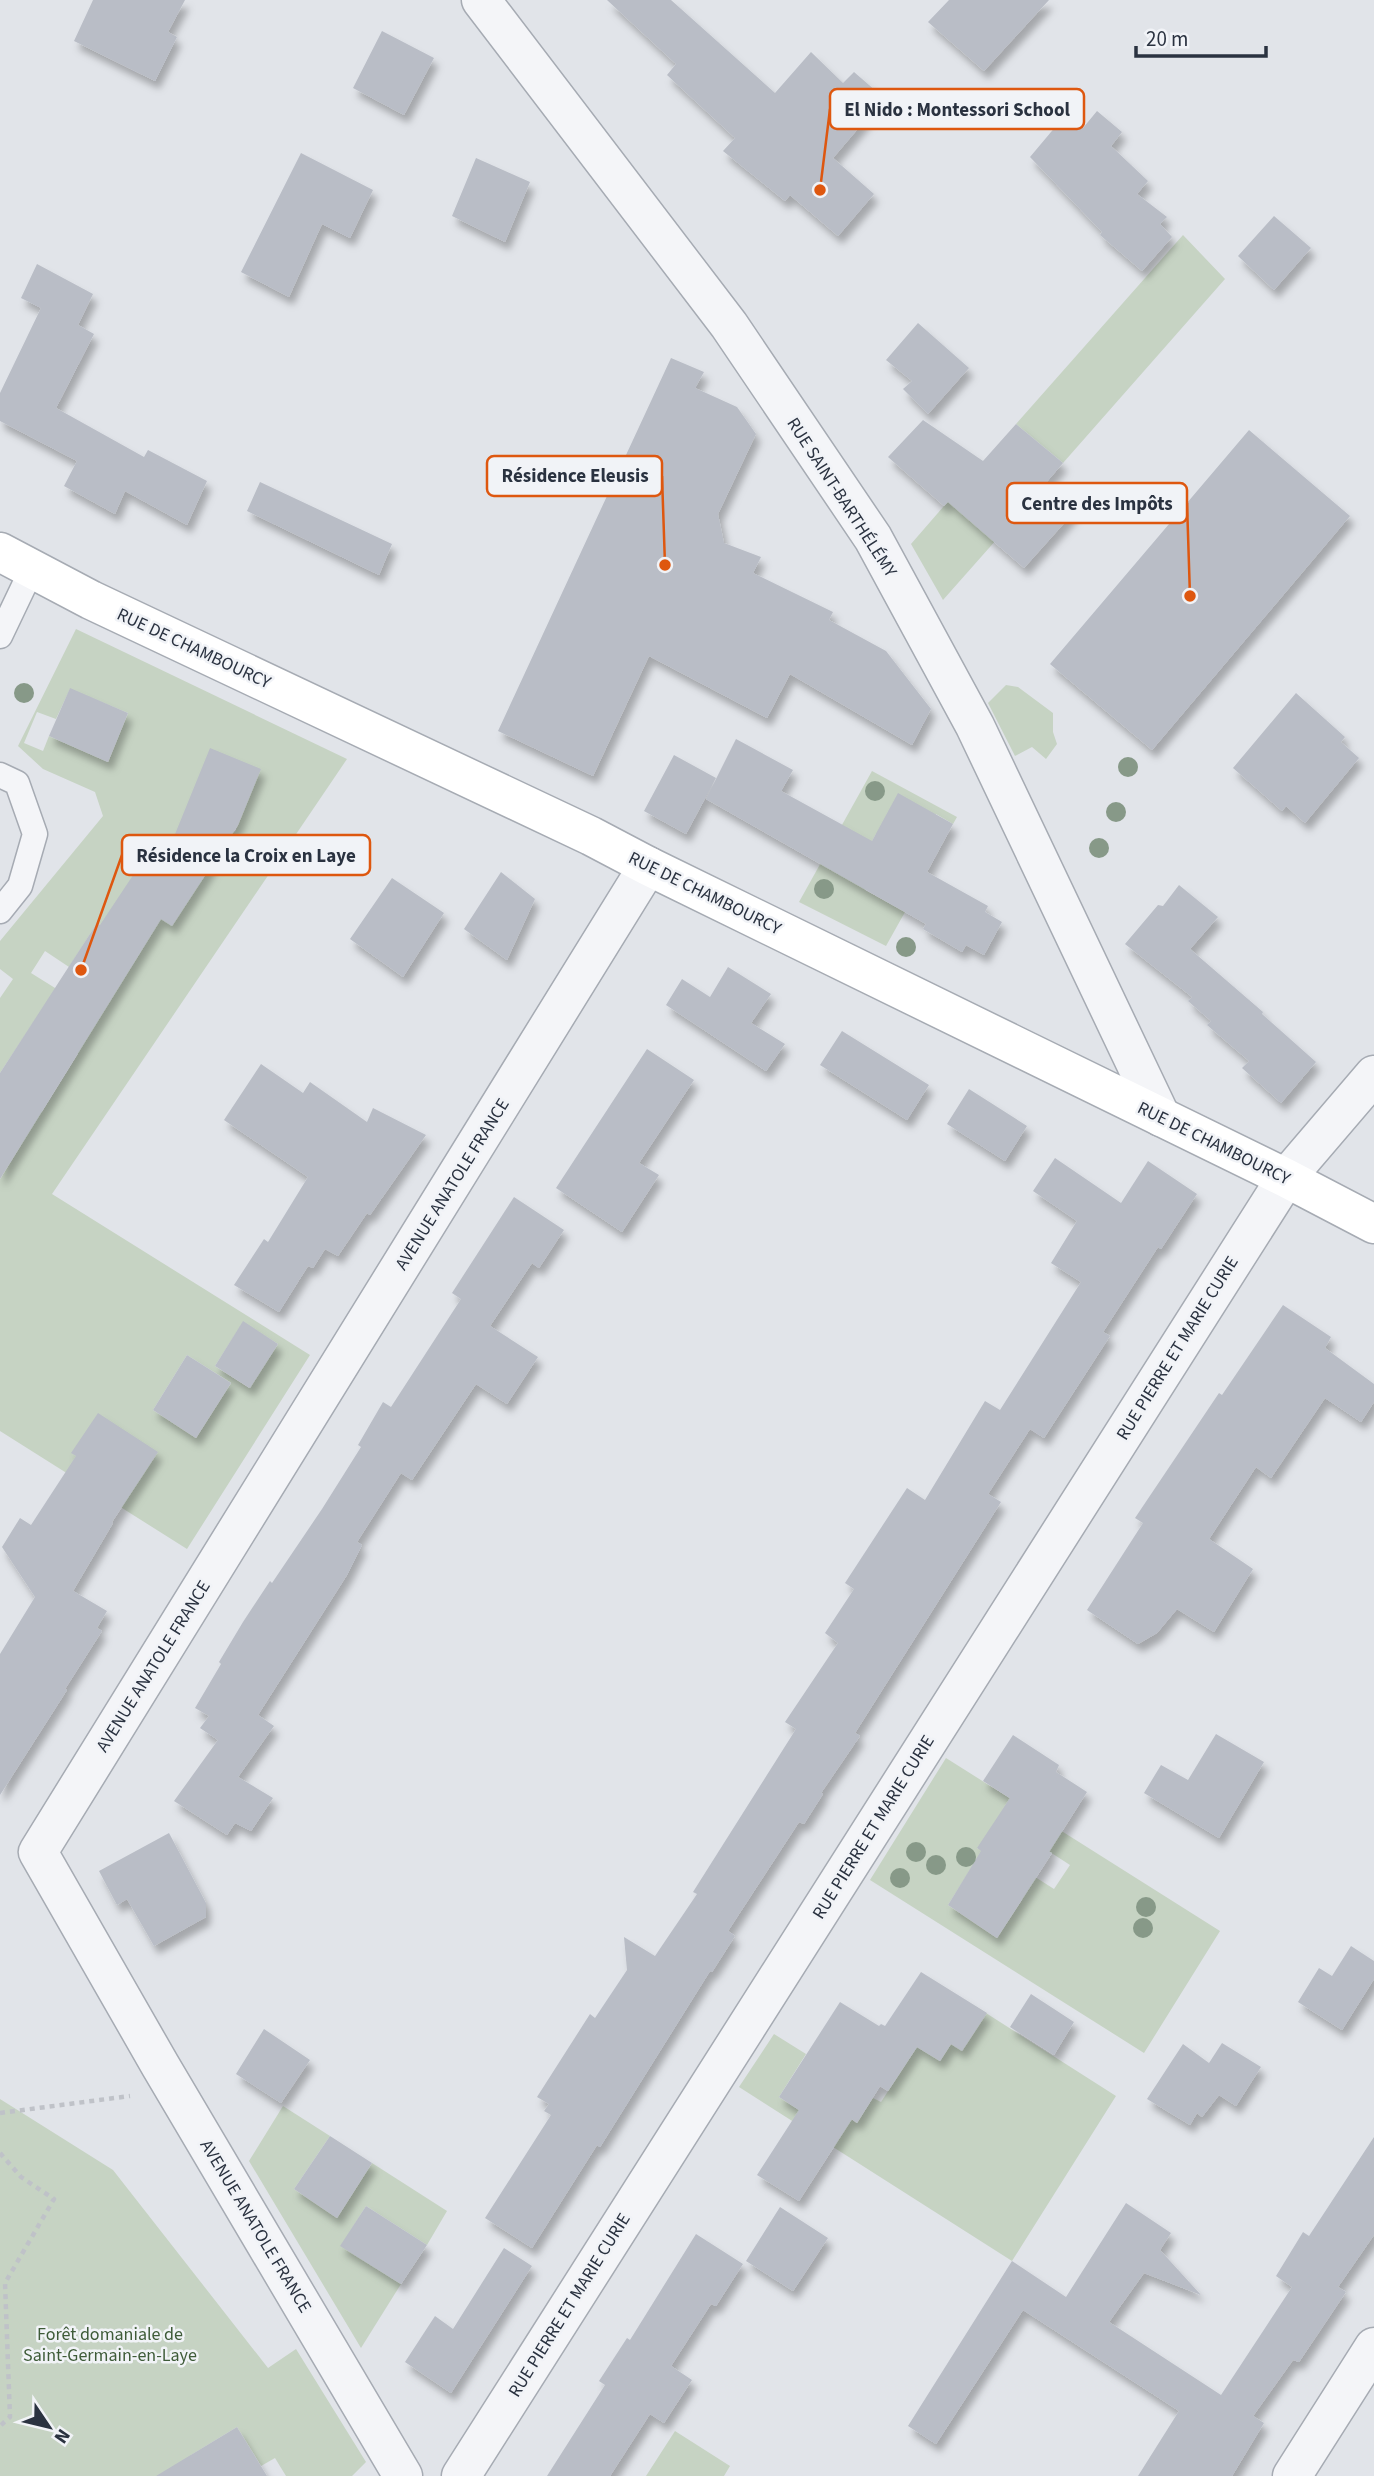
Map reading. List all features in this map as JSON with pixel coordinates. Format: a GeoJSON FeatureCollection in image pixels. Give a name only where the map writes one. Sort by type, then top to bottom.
{"type":"FeatureCollection","features":[{"type":"Feature","properties":{"kind":"street","name":"RUE SAINT-BARTHÉLÉMY"},"geometry":{"type":"LineString","coordinates":[[481,0],[729,325],[873,538],[975,726],[1161,1117]]}},
{"type":"Feature","properties":{"kind":"street","name":"RUE DE CHAMBOURCY"},"geometry":{"type":"LineString","coordinates":[[16,561],[91,600],[591,836],[1286,1178],[1374,1224]]}},
{"type":"Feature","properties":{"kind":"street","name":"AVENUE ANATOLE FRANCE"},"geometry":{"type":"LineString","coordinates":[[403,2476],[38,1852],[648,866]]}},
{"type":"Feature","properties":{"kind":"street","name":"RUE PIERRE ET MARIE CURIE"},"geometry":{"type":"LineString","coordinates":[[461,2476],[1286,1178],[1374,1074]]}},
{"type":"Feature","properties":{"kind":"street"},"geometry":{"type":"LineString","coordinates":[[1292,2476],[1374,2347]]}},
{"type":"Feature","properties":{"kind":"lane","name":"RUE DE CHAMBOURCY"},"geometry":{"type":"LineString","coordinates":[[0,636],[16,561]]}},
{"type":"Feature","properties":{"kind":"lane"},"geometry":{"type":"LineString","coordinates":[[0,775],[17,783],[35,834],[20,886],[0,911]]}},
{"type":"Feature","properties":{"kind":"path"},"geometry":{"type":"LineString","coordinates":[[0,2113],[176,2090]]}},
{"type":"Feature","properties":{"kind":"path"},"geometry":{"type":"LineString","coordinates":[[0,2153],[21,2177],[54,2199],[5,2283],[10,2417],[0,2426]]}},
{"type":"Feature","properties":{"kind":"green space"},"geometry":{"type":"Polygon","coordinates":[[[1183,235],[1225,279],[1063,463],[1016,424],[1183,235]]]}},
{"type":"Feature","properties":{"kind":"green space"},"geometry":{"type":"Polygon","coordinates":[[[983,461],[1036,495],[943,600],[911,544],[983,461]]]}},
{"type":"Feature","properties":{"kind":"green space"},"geometry":{"type":"Polygon","coordinates":[[[76,629],[347,759],[52,1194],[310,1355],[187,1549],[0,1431],[0,1179],[21,1145],[0,1131],[0,1086],[42,1112],[78,1054],[33,1023],[0,1073],[0,998],[13,979],[0,969],[0,941],[103,816],[95,792],[43,769],[18,746],[76,629]],[[70,689],[56,719],[37,712],[24,743],[43,751],[49,736],[108,762],[128,713],[70,689]],[[260,769],[185,811],[235,832],[260,769]],[[97,923],[69,967],[45,951],[31,973],[100,1016],[141,951],[97,923]],[[243,1322],[215,1366],[249,1388],[278,1344],[243,1322]],[[187,1355],[153,1410],[196,1438],[231,1383],[187,1355]],[[157,1452],[72,1453],[131,1492],[157,1452]]]}},
{"type":"Feature","properties":{"kind":"green space"},"geometry":{"type":"Polygon","coordinates":[[[1006,685],[1018,687],[1053,713],[1053,732],[1057,744],[1046,759],[1032,747],[1015,756],[988,703],[1006,685]]]}},
{"type":"Feature","properties":{"kind":"green space"},"geometry":{"type":"Polygon","coordinates":[[[872,771],[957,817],[953,824],[936,814],[914,854],[876,834],[854,874],[869,882],[865,890],[905,912],[886,946],[799,902],[872,771]]]}},
{"type":"Feature","properties":{"kind":"green space"},"geometry":{"type":"Polygon","coordinates":[[[946,1758],[1220,1931],[1144,2053],[870,1880],[946,1758]],[[1036,1843],[977,1848],[988,1855],[975,1862],[948,1905],[997,1938],[1022,1900],[1021,1868],[1054,1889],[1070,1865],[1036,1843]]]}},
{"type":"Feature","properties":{"kind":"green space"},"geometry":{"type":"Polygon","coordinates":[[[975,2006],[1116,2096],[1012,2261],[739,2087],[774,2034],[806,2054],[779,2097],[819,2123],[830,2106],[857,2123],[873,2098],[881,2102],[917,2047],[940,2061],[951,2044],[962,2050],[975,2031],[975,2006]]]}},
{"type":"Feature","properties":{"kind":"green space","name":"Forêt domaniale de Saint-Germain-en-Laye"},"geometry":{"type":"Polygon","coordinates":[[[0,2099],[113,2170],[268,2368],[296,2349],[366,2462],[352,2476],[286,2476],[275,2458],[261,2466],[237,2427],[191,2455],[203,2476],[0,2476],[0,2099]]]}},
{"type":"Feature","properties":{"kind":"green space"},"geometry":{"type":"Polygon","coordinates":[[[283,2106],[330,2136],[294,2189],[337,2218],[372,2163],[447,2211],[427,2245],[366,2206],[341,2246],[401,2284],[361,2348],[249,2161],[283,2106]]]}},
{"type":"Feature","properties":{"kind":"green space"},"geometry":{"type":"Polygon","coordinates":[[[675,2431],[730,2466],[724,2476],[646,2476],[675,2431]]]}},
{"type":"Feature","properties":{"kind":"building"},"geometry":{"type":"Polygon","coordinates":[[[93,0],[185,0],[168,32],[177,37],[155,81],[74,41],[93,0]]]}},
{"type":"Feature","properties":{"kind":"building"},"geometry":{"type":"Polygon","coordinates":[[[607,0],[671,0],[775,93],[811,52],[843,83],[854,72],[884,98],[833,158],[874,194],[838,236],[790,195],[785,201],[723,151],[735,138],[667,75],[676,64],[607,0]]]}},
{"type":"Feature","properties":{"kind":"building"},"geometry":{"type":"Polygon","coordinates":[[[949,0],[1049,0],[984,71],[928,22],[949,0]]]}},
{"type":"Feature","properties":{"kind":"building"},"geometry":{"type":"Polygon","coordinates":[[[382,31],[434,58],[404,115],[353,88],[382,31]]]}},
{"type":"Feature","properties":{"kind":"building"},"geometry":{"type":"Polygon","coordinates":[[[1097,111],[1122,132],[1111,146],[1148,181],[1137,194],[1167,217],[1160,224],[1172,237],[1142,271],[1100,235],[1102,232],[1030,157],[1067,113],[1083,128],[1097,111]]]}},
{"type":"Feature","properties":{"kind":"building"},"geometry":{"type":"Polygon","coordinates":[[[301,153],[373,190],[350,238],[322,224],[289,297],[241,272],[301,153]]]}},
{"type":"Feature","properties":{"kind":"building"},"geometry":{"type":"Polygon","coordinates":[[[476,158],[530,182],[505,242],[452,216],[476,158]]]}},
{"type":"Feature","properties":{"kind":"building"},"geometry":{"type":"Polygon","coordinates":[[[1274,216],[1311,248],[1274,290],[1238,256],[1274,216]]]}},
{"type":"Feature","properties":{"kind":"building"},"geometry":{"type":"Polygon","coordinates":[[[37,264],[93,294],[78,325],[94,334],[56,408],[144,457],[148,450],[207,481],[187,525],[125,491],[115,514],[64,486],[77,461],[0,421],[0,393],[41,308],[21,298],[37,264]]]}},
{"type":"Feature","properties":{"kind":"building"},"geometry":{"type":"Polygon","coordinates":[[[918,323],[969,368],[928,414],[903,389],[912,381],[886,360],[918,323]]]}},
{"type":"Feature","properties":{"kind":"building"},"geometry":{"type":"Polygon","coordinates":[[[671,358],[704,372],[695,388],[737,407],[756,434],[718,514],[724,543],[761,557],[753,573],[833,612],[829,620],[886,651],[931,709],[912,745],[790,674],[767,718],[649,656],[593,776],[498,731],[671,358]]]}},
{"type":"Feature","properties":{"kind":"building"},"geometry":{"type":"Polygon","coordinates":[[[923,420],[983,461],[1016,424],[1063,463],[1044,485],[1075,511],[1024,568],[948,502],[944,506],[888,457],[923,420]]]}},
{"type":"Feature","properties":{"kind":"building"},"geometry":{"type":"Polygon","coordinates":[[[1249,430],[1350,516],[1152,750],[1050,664],[1249,430]]]}},
{"type":"Feature","properties":{"kind":"building"},"geometry":{"type":"Polygon","coordinates":[[[260,482],[392,544],[379,575],[247,511],[260,482]]]}},
{"type":"Feature","properties":{"kind":"building"},"geometry":{"type":"Polygon","coordinates":[[[70,688],[128,713],[108,762],[49,736],[70,688]]]}},
{"type":"Feature","properties":{"kind":"building"},"geometry":{"type":"Polygon","coordinates":[[[1296,693],[1345,737],[1341,742],[1359,758],[1305,823],[1286,806],[1282,811],[1233,768],[1296,693]]]}},
{"type":"Feature","properties":{"kind":"building"},"geometry":{"type":"Polygon","coordinates":[[[736,739],[793,770],[781,791],[872,841],[898,793],[953,824],[927,872],[988,906],[985,912],[1002,922],[984,955],[966,945],[962,952],[923,929],[926,924],[706,799],[736,739]]]}},
{"type":"Feature","properties":{"kind":"building"},"geometry":{"type":"Polygon","coordinates":[[[210,748],[261,769],[238,825],[172,926],[161,919],[0,1179],[0,1073],[97,923],[100,925],[159,836],[171,844],[210,748]]]}},
{"type":"Feature","properties":{"kind":"building"},"geometry":{"type":"Polygon","coordinates":[[[674,755],[716,778],[686,834],[644,811],[674,755]]]}},
{"type":"Feature","properties":{"kind":"building"},"geometry":{"type":"Polygon","coordinates":[[[501,872],[535,899],[507,960],[464,929],[501,872]]]}},
{"type":"Feature","properties":{"kind":"building"},"geometry":{"type":"Polygon","coordinates":[[[392,878],[444,913],[403,977],[350,939],[392,878]]]}},
{"type":"Feature","properties":{"kind":"building"},"geometry":{"type":"Polygon","coordinates":[[[1179,885],[1218,917],[1190,949],[1316,1062],[1281,1103],[1242,1068],[1249,1061],[1207,1025],[1211,1021],[1188,1001],[1192,997],[1125,944],[1158,905],[1163,906],[1179,885]]]}},
{"type":"Feature","properties":{"kind":"building"},"geometry":{"type":"Polygon","coordinates":[[[728,967],[771,994],[751,1023],[785,1044],[766,1071],[666,1005],[682,979],[710,997],[728,967]]]}},
{"type":"Feature","properties":{"kind":"building"},"geometry":{"type":"Polygon","coordinates":[[[842,1031],[929,1085],[907,1120],[820,1065],[842,1031]]]}},
{"type":"Feature","properties":{"kind":"building"},"geometry":{"type":"Polygon","coordinates":[[[647,1049],[694,1080],[639,1163],[659,1175],[622,1232],[556,1188],[647,1049]]]}},
{"type":"Feature","properties":{"kind":"building"},"geometry":{"type":"Polygon","coordinates":[[[261,1064],[303,1093],[310,1082],[367,1122],[373,1108],[426,1135],[338,1256],[325,1249],[313,1268],[308,1266],[279,1312],[234,1285],[264,1239],[268,1242],[308,1177],[224,1120],[261,1064]]]}},
{"type":"Feature","properties":{"kind":"building"},"geometry":{"type":"Polygon","coordinates":[[[969,1089],[1027,1126],[1005,1161],[947,1124],[969,1089]]]}},
{"type":"Feature","properties":{"kind":"building"},"geometry":{"type":"Polygon","coordinates":[[[1055,1158],[1121,1203],[1148,1161],[1197,1194],[1161,1249],[1158,1247],[1103,1332],[1110,1336],[1044,1438],[1030,1429],[988,1494],[1001,1502],[855,1733],[860,1736],[821,1793],[823,1794],[804,1824],[799,1822],[728,1931],[735,1936],[532,2248],[485,2218],[551,2115],[544,2111],[549,2104],[537,2097],[590,2014],[595,2018],[627,1970],[624,1937],[655,1956],[697,1894],[693,1892],[796,1729],[785,1722],[838,1643],[825,1633],[854,1589],[845,1583],[907,1488],[925,1500],[985,1401],[1000,1410],[1081,1282],[1051,1263],[1077,1221],[1033,1191],[1055,1158]]]}},
{"type":"Feature","properties":{"kind":"building"},"geometry":{"type":"Polygon","coordinates":[[[514,1197],[564,1230],[539,1268],[532,1263],[490,1326],[538,1357],[507,1404],[476,1384],[412,1480],[401,1473],[357,1542],[362,1545],[347,1575],[258,1715],[274,1726],[238,1777],[273,1798],[251,1831],[235,1823],[227,1835],[174,1801],[218,1740],[200,1728],[209,1716],[195,1708],[243,1622],[322,1509],[361,1447],[358,1445],[383,1402],[391,1407],[461,1299],[452,1293],[514,1197]]]}},
{"type":"Feature","properties":{"kind":"building"},"geometry":{"type":"Polygon","coordinates":[[[1283,1305],[1331,1337],[1325,1348],[1374,1384],[1374,1402],[1361,1422],[1325,1398],[1271,1478],[1256,1467],[1209,1539],[1253,1569],[1214,1632],[1177,1609],[1157,1633],[1138,1644],[1087,1610],[1143,1523],[1135,1518],[1219,1393],[1222,1395],[1283,1305]]]}},
{"type":"Feature","properties":{"kind":"building"},"geometry":{"type":"Polygon","coordinates":[[[243,1321],[278,1344],[250,1388],[215,1366],[243,1321]]]}},
{"type":"Feature","properties":{"kind":"building"},"geometry":{"type":"Polygon","coordinates":[[[187,1355],[231,1383],[196,1438],[153,1410],[187,1355]]]}},
{"type":"Feature","properties":{"kind":"building"},"geometry":{"type":"Polygon","coordinates":[[[98,1413],[158,1452],[112,1522],[73,1591],[107,1611],[97,1628],[102,1631],[0,1795],[0,1654],[35,1597],[2,1547],[20,1518],[31,1525],[76,1456],[71,1453],[98,1413]]]}},
{"type":"Feature","properties":{"kind":"building"},"geometry":{"type":"Polygon","coordinates":[[[1216,1734],[1264,1762],[1219,1838],[1144,1793],[1161,1765],[1188,1780],[1216,1734]]]}},
{"type":"Feature","properties":{"kind":"building"},"geometry":{"type":"Polygon","coordinates":[[[1013,1735],[1059,1765],[1056,1772],[1087,1792],[1049,1852],[1052,1853],[997,1938],[948,1905],[981,1851],[977,1848],[1010,1798],[983,1781],[1013,1735]]]}},
{"type":"Feature","properties":{"kind":"building"},"geometry":{"type":"Polygon","coordinates":[[[169,1833],[206,1903],[206,1917],[154,1946],[127,1899],[117,1905],[99,1871],[169,1833]]]}},
{"type":"Feature","properties":{"kind":"building"},"geometry":{"type":"Polygon","coordinates":[[[1351,1946],[1374,1961],[1374,1979],[1342,2030],[1298,2002],[1319,1968],[1332,1976],[1351,1946]]]}},
{"type":"Feature","properties":{"kind":"building"},"geometry":{"type":"Polygon","coordinates":[[[921,1972],[987,2013],[962,2051],[951,2044],[940,2061],[917,2047],[888,2091],[880,2086],[857,2123],[852,2119],[799,2201],[757,2175],[799,2110],[779,2097],[840,2002],[879,2026],[885,2026],[921,1972]]]}},
{"type":"Feature","properties":{"kind":"building"},"geometry":{"type":"Polygon","coordinates":[[[1031,1994],[1074,2022],[1054,2055],[1010,2027],[1031,1994]]]}},
{"type":"Feature","properties":{"kind":"building"},"geometry":{"type":"Polygon","coordinates":[[[264,2029],[310,2060],[281,2103],[236,2074],[264,2029]]]}},
{"type":"Feature","properties":{"kind":"building"},"geometry":{"type":"Polygon","coordinates":[[[1222,2043],[1261,2067],[1236,2106],[1219,2095],[1202,2117],[1197,2113],[1190,2125],[1147,2099],[1183,2044],[1209,2063],[1222,2043]]]}},
{"type":"Feature","properties":{"kind":"building"},"geometry":{"type":"Polygon","coordinates":[[[330,2136],[372,2163],[337,2218],[294,2189],[330,2136]]]}},
{"type":"Feature","properties":{"kind":"building"},"geometry":{"type":"Polygon","coordinates":[[[1374,2137],[1374,2235],[1338,2287],[1346,2292],[1299,2362],[1293,2360],[1253,2416],[1264,2423],[1232,2476],[1138,2476],[1179,2411],[1023,2310],[936,2444],[908,2426],[1012,2261],[1066,2297],[1126,2203],[1171,2233],[1160,2250],[1201,2295],[1144,2273],[1109,2322],[1221,2395],[1292,2287],[1276,2276],[1303,2232],[1309,2236],[1374,2137]]]}},
{"type":"Feature","properties":{"kind":"building"},"geometry":{"type":"Polygon","coordinates":[[[366,2206],[427,2245],[401,2284],[340,2246],[366,2206]]]}},
{"type":"Feature","properties":{"kind":"building"},"geometry":{"type":"Polygon","coordinates":[[[780,2207],[828,2238],[793,2291],[746,2261],[780,2207]]]}},
{"type":"Feature","properties":{"kind":"building"},"geometry":{"type":"Polygon","coordinates":[[[696,2234],[743,2264],[716,2306],[711,2304],[671,2366],[692,2380],[664,2423],[650,2414],[610,2476],[547,2476],[605,2385],[599,2381],[627,2338],[630,2340],[696,2234]]]}},
{"type":"Feature","properties":{"kind":"building"},"geometry":{"type":"Polygon","coordinates":[[[504,2248],[532,2266],[451,2393],[405,2362],[435,2316],[453,2329],[504,2248]]]}},
{"type":"Feature","properties":{"kind":"building"},"geometry":{"type":"Polygon","coordinates":[[[237,2427],[267,2476],[156,2476],[237,2427]]]}},
{"type":"Feature","properties":{"kind":"place","name":"El Nido : Montessori School"},"geometry":{"type":"Point","coordinates":[820,190]}},
{"type":"Feature","properties":{"kind":"place","name":"Résidence Eleusis"},"geometry":{"type":"Point","coordinates":[665,565]}},
{"type":"Feature","properties":{"kind":"place","name":"Centre des Impôts"},"geometry":{"type":"Point","coordinates":[1190,596]}},
{"type":"Feature","properties":{"kind":"place","name":"Résidence la Croix en Laye"},"geometry":{"type":"Point","coordinates":[81,970]}}]}
